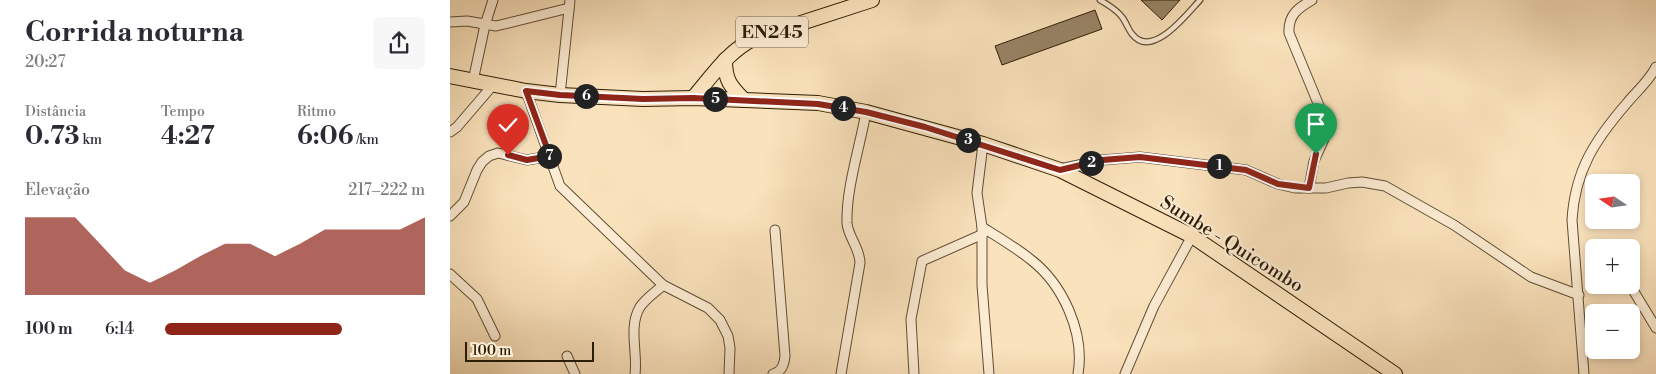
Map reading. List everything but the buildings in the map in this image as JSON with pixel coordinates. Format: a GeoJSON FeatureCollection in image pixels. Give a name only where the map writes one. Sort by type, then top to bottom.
{"type":"FeatureCollection","features":[{"type":"Feature","properties":{"kind":"main road","name":"EN245"},"geometry":{"type":"LineString","coordinates":[[693,98],[725,60],[742,44],[754,38],[872,0]]}},
{"type":"Feature","properties":{"kind":"main road"},"geometry":{"type":"LineString","coordinates":[[725,60],[725,73],[728,83],[744,100]]}},
{"type":"Feature","properties":{"kind":"main road","name":"Sumbe - Quicombo"},"geometry":{"type":"LineString","coordinates":[[450,76],[473,82],[560,95],[643,99],[693,98],[818,104],[866,112],[983,144],[1060,170],[1192,236],[1395,374]]}},
{"type":"Feature","properties":{"kind":"street"},"geometry":{"type":"LineString","coordinates":[[473,82],[485,25],[493,0]]}},
{"type":"Feature","properties":{"kind":"street"},"geometry":{"type":"LineString","coordinates":[[1309,188],[1314,161],[1325,137],[1326,125],[1289,33],[1288,22],[1296,11],[1312,0]]}},
{"type":"Feature","properties":{"kind":"street"},"geometry":{"type":"LineString","coordinates":[[450,22],[467,21],[496,26],[569,4],[560,95]]}},
{"type":"Feature","properties":{"kind":"street"},"geometry":{"type":"LineString","coordinates":[[1584,374],[1572,220],[1574,198],[1579,177],[1590,152],[1603,130],[1655,72]]}},
{"type":"Feature","properties":{"kind":"street"},"geometry":{"type":"LineString","coordinates":[[450,132],[457,127],[493,85]]}},
{"type":"Feature","properties":{"kind":"street"},"geometry":{"type":"LineString","coordinates":[[526,91],[560,186],[663,285],[708,308],[720,320],[728,336],[732,373]]}},
{"type":"Feature","properties":{"kind":"street"},"geometry":{"type":"LineString","coordinates":[[841,374],[860,263],[860,256],[848,230],[847,221],[854,164],[866,112]]}},
{"type":"Feature","properties":{"kind":"street"},"geometry":{"type":"LineString","coordinates":[[983,144],[977,186],[982,230],[982,285],[989,374]]}},
{"type":"Feature","properties":{"kind":"street"},"geometry":{"type":"LineString","coordinates":[[450,216],[464,202],[476,170],[489,156],[498,153],[527,160],[550,156]]}},
{"type":"Feature","properties":{"kind":"street"},"geometry":{"type":"LineString","coordinates":[[1060,170],[1102,160],[1140,157],[1246,170],[1278,184],[1309,188],[1362,182],[1385,186],[1454,225],[1531,277],[1579,295]]}},
{"type":"Feature","properties":{"kind":"street"},"geometry":{"type":"LineString","coordinates":[[773,374],[780,371],[784,356],[775,230]]}},
{"type":"Feature","properties":{"kind":"street"},"geometry":{"type":"LineString","coordinates":[[914,374],[911,319],[922,260],[982,230]]}},
{"type":"Feature","properties":{"kind":"street"},"geometry":{"type":"LineString","coordinates":[[982,230],[1030,259],[1042,270],[1061,296],[1077,332],[1080,345],[1078,374]]}},
{"type":"Feature","properties":{"kind":"street"},"geometry":{"type":"LineString","coordinates":[[1125,374],[1154,306],[1192,236]]}},
{"type":"Feature","properties":{"kind":"street"},"geometry":{"type":"LineString","coordinates":[[450,274],[477,299],[495,336]]}},
{"type":"Feature","properties":{"kind":"street"},"geometry":{"type":"LineString","coordinates":[[635,374],[634,324],[636,316],[646,300],[663,285]]}},
{"type":"Feature","properties":{"kind":"street"},"geometry":{"type":"LineString","coordinates":[[1635,294],[1656,328]]}},
{"type":"Feature","properties":{"kind":"street"},"geometry":{"type":"LineString","coordinates":[[566,356],[575,374]]}},
{"type":"Feature","properties":{"kind":"lane"},"geometry":{"type":"LineString","coordinates":[[1100,0],[1118,12],[1132,35],[1150,42],[1158,40],[1167,34],[1200,0]]}},
{"type":"Feature","properties":{"kind":"route"},"geometry":{"type":"LineString","coordinates":[[508,155],[527,160],[550,156],[526,91],[560,95],[643,99],[693,98],[818,104],[866,112],[925,127],[1060,170],[1102,160],[1140,157],[1246,170],[1278,184],[1295,188],[1309,188],[1316,154]]}}]}
